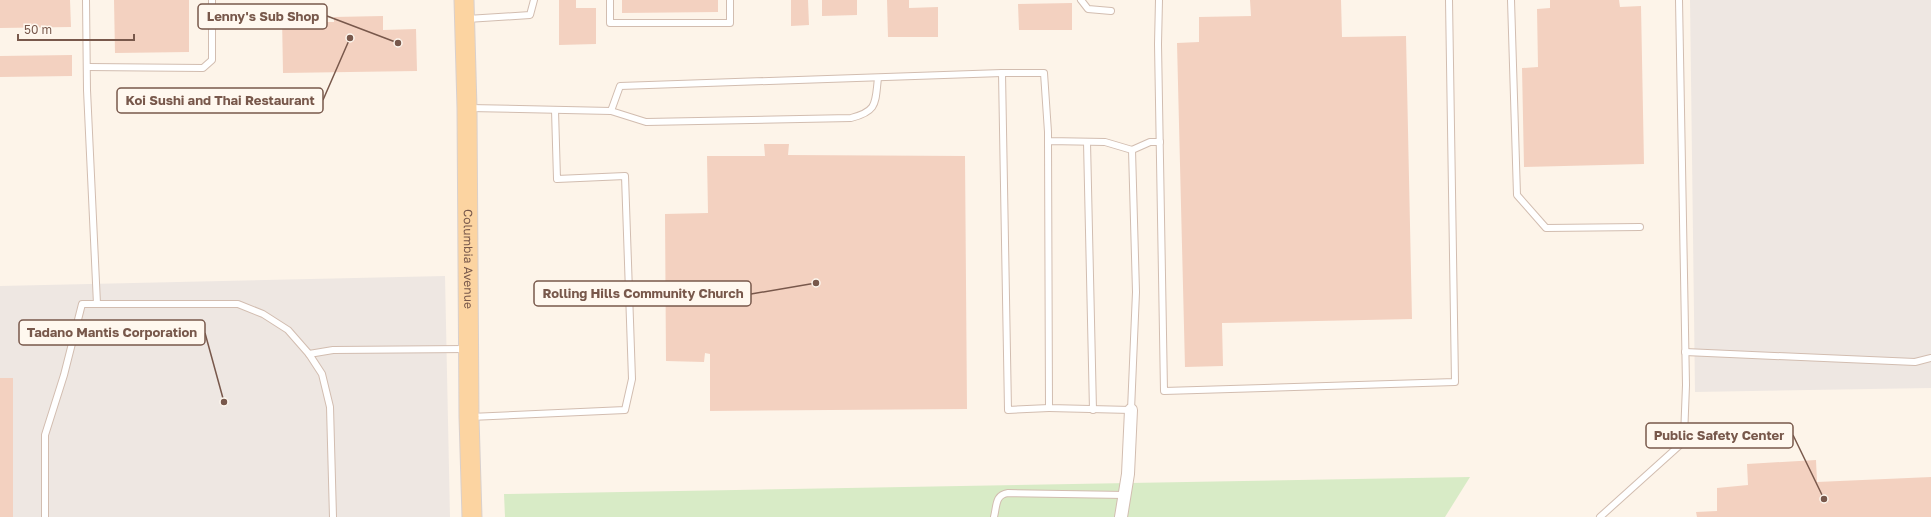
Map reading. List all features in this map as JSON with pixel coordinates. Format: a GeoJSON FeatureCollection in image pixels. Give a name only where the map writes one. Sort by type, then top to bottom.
{"type":"FeatureCollection","features":[{"type":"Feature","properties":{"kind":"main road","name":"Columbia Avenue"},"geometry":{"type":"LineString","coordinates":[[464,0],[467,108],[469,417],[472,517]]}},
{"type":"Feature","properties":{"kind":"street"},"geometry":{"type":"LineString","coordinates":[[1121,517],[1128,474],[1131,410]]}},
{"type":"Feature","properties":{"kind":"lane"},"geometry":{"type":"LineString","coordinates":[[86,0],[97,304]]}},
{"type":"Feature","properties":{"kind":"lane"},"geometry":{"type":"LineString","coordinates":[[88,67],[203,68],[212,60],[212,0]]}},
{"type":"Feature","properties":{"kind":"lane"},"geometry":{"type":"LineString","coordinates":[[464,19],[530,15],[534,0]]}},
{"type":"Feature","properties":{"kind":"lane"},"geometry":{"type":"LineString","coordinates":[[610,0],[610,23],[730,23],[730,0]]}},
{"type":"Feature","properties":{"kind":"lane"},"geometry":{"type":"LineString","coordinates":[[1081,0],[1088,9],[1111,11]]}},
{"type":"Feature","properties":{"kind":"lane"},"geometry":{"type":"LineString","coordinates":[[1159,0],[1158,44],[1164,391],[1455,382],[1449,0]]}},
{"type":"Feature","properties":{"kind":"lane"},"geometry":{"type":"LineString","coordinates":[[1511,0],[1516,196],[1546,228],[1640,227]]}},
{"type":"Feature","properties":{"kind":"lane"},"geometry":{"type":"LineString","coordinates":[[1600,517],[1608,514],[1680,445],[1684,437],[1685,352],[1679,0]]}},
{"type":"Feature","properties":{"kind":"lane"},"geometry":{"type":"LineString","coordinates":[[1002,73],[1008,410],[1049,408],[1131,410],[1136,292],[1132,150]]}},
{"type":"Feature","properties":{"kind":"lane"},"geometry":{"type":"LineString","coordinates":[[611,111],[620,86],[1002,73],[1044,73],[1048,141],[1049,408]]}},
{"type":"Feature","properties":{"kind":"lane"},"geometry":{"type":"LineString","coordinates":[[467,108],[611,111],[646,122],[851,118],[866,114],[875,106],[878,78]]}},
{"type":"Feature","properties":{"kind":"lane"},"geometry":{"type":"LineString","coordinates":[[469,417],[625,410],[632,379],[625,176],[557,179],[555,110]]}},
{"type":"Feature","properties":{"kind":"lane"},"geometry":{"type":"LineString","coordinates":[[1048,141],[1105,142],[1132,150],[1150,142],[1160,142]]}},
{"type":"Feature","properties":{"kind":"lane"},"geometry":{"type":"LineString","coordinates":[[1087,142],[1094,410]]}},
{"type":"Feature","properties":{"kind":"lane"},"geometry":{"type":"LineString","coordinates":[[45,517],[45,435],[64,375],[82,304],[238,304],[263,314],[288,330],[310,354],[322,374],[330,407],[333,517]]}},
{"type":"Feature","properties":{"kind":"lane"},"geometry":{"type":"LineString","coordinates":[[310,354],[333,350],[468,349]]}},
{"type":"Feature","properties":{"kind":"lane"},"geometry":{"type":"LineString","coordinates":[[1685,352],[1915,362],[1931,358]]}},
{"type":"Feature","properties":{"kind":"lane"},"geometry":{"type":"LineString","coordinates":[[994,517],[998,497],[1002,494],[1125,495]]}},
{"type":"Feature","properties":{"kind":"shaded area"},"geometry":{"type":"Polygon","coordinates":[[[1690,0],[1931,0],[1931,388],[1695,392],[1690,0]]]}},
{"type":"Feature","properties":{"kind":"shaded area"},"geometry":{"type":"Polygon","coordinates":[[[445,276],[450,517],[0,517],[0,286],[445,276]]]}},
{"type":"Feature","properties":{"kind":"green space"},"geometry":{"type":"Polygon","coordinates":[[[1470,477],[1445,517],[505,517],[504,494],[1470,477]]]}},
{"type":"Feature","properties":{"kind":"building"},"geometry":{"type":"Polygon","coordinates":[[[0,0],[70,0],[71,27],[0,28],[0,0]]]}},
{"type":"Feature","properties":{"kind":"building"},"geometry":{"type":"Polygon","coordinates":[[[114,0],[189,0],[189,52],[115,53],[114,0]]]}},
{"type":"Feature","properties":{"kind":"building"},"geometry":{"type":"Polygon","coordinates":[[[559,0],[576,0],[576,8],[596,8],[596,44],[559,45],[559,0]]]}},
{"type":"Feature","properties":{"kind":"building"},"geometry":{"type":"Polygon","coordinates":[[[622,0],[718,0],[718,12],[622,13],[622,0]]]}},
{"type":"Feature","properties":{"kind":"building"},"geometry":{"type":"Polygon","coordinates":[[[791,0],[808,0],[809,25],[791,26],[791,0]]]}},
{"type":"Feature","properties":{"kind":"building"},"geometry":{"type":"Polygon","coordinates":[[[822,0],[857,0],[857,15],[822,16],[822,0]]]}},
{"type":"Feature","properties":{"kind":"building"},"geometry":{"type":"Polygon","coordinates":[[[887,0],[909,0],[909,8],[938,7],[938,37],[888,37],[887,0]]]}},
{"type":"Feature","properties":{"kind":"building"},"geometry":{"type":"Polygon","coordinates":[[[1250,0],[1341,0],[1342,37],[1406,36],[1412,319],[1222,323],[1223,366],[1185,367],[1177,43],[1199,42],[1199,17],[1251,16],[1250,0]]]}},
{"type":"Feature","properties":{"kind":"building"},"geometry":{"type":"Polygon","coordinates":[[[1550,0],[1619,0],[1620,7],[1641,6],[1644,164],[1524,167],[1522,68],[1538,67],[1537,9],[1550,8],[1550,0]]]}},
{"type":"Feature","properties":{"kind":"building"},"geometry":{"type":"Polygon","coordinates":[[[1072,3],[1072,30],[1019,30],[1018,4],[1072,3]]]}},
{"type":"Feature","properties":{"kind":"building"},"geometry":{"type":"Polygon","coordinates":[[[383,16],[383,30],[416,29],[417,71],[283,73],[282,17],[301,17],[301,22],[334,22],[334,17],[383,16]]]}},
{"type":"Feature","properties":{"kind":"building"},"geometry":{"type":"Polygon","coordinates":[[[72,55],[72,76],[0,77],[0,56],[72,55]]]}},
{"type":"Feature","properties":{"kind":"building"},"geometry":{"type":"Polygon","coordinates":[[[764,144],[789,144],[788,155],[965,156],[967,409],[710,411],[710,354],[705,353],[704,362],[666,361],[665,214],[708,213],[707,156],[765,156],[764,144]]]}},
{"type":"Feature","properties":{"kind":"building"},"geometry":{"type":"Polygon","coordinates":[[[0,378],[13,378],[13,517],[0,517],[0,378]]]}},
{"type":"Feature","properties":{"kind":"building"},"geometry":{"type":"Polygon","coordinates":[[[1816,460],[1817,482],[1931,477],[1931,517],[1697,517],[1696,512],[1717,511],[1717,488],[1748,485],[1747,464],[1816,460]]]}},
{"type":"Feature","properties":{"kind":"place","name":"Koi Sushi and Thai Restaurant"},"geometry":{"type":"Point","coordinates":[350,38]}},
{"type":"Feature","properties":{"kind":"place","name":"Lenny's Sub Shop"},"geometry":{"type":"Point","coordinates":[398,43]}},
{"type":"Feature","properties":{"kind":"place","name":"Rolling Hills Community Church"},"geometry":{"type":"Point","coordinates":[816,283]}},
{"type":"Feature","properties":{"kind":"place","name":"Tadano Mantis Corporation"},"geometry":{"type":"Point","coordinates":[224,402]}},
{"type":"Feature","properties":{"kind":"place","name":"Public Safety Center"},"geometry":{"type":"Point","coordinates":[1824,499]}}]}
